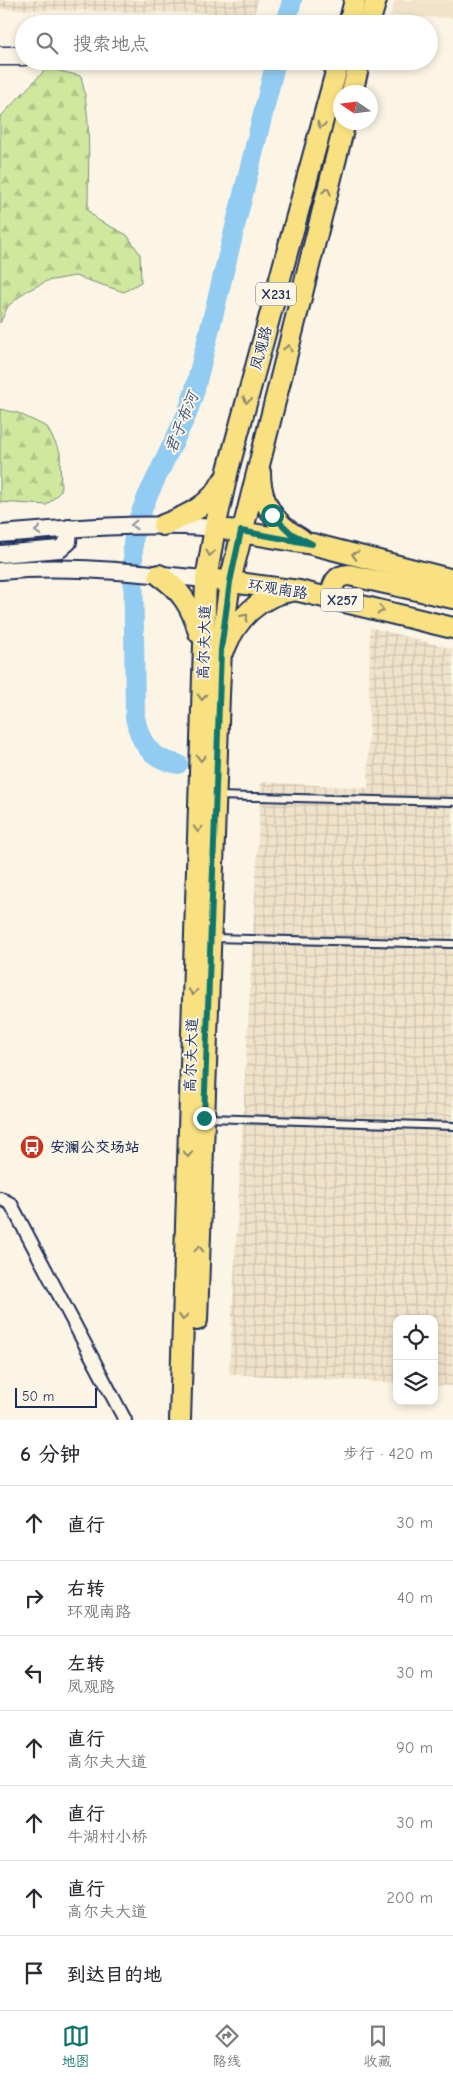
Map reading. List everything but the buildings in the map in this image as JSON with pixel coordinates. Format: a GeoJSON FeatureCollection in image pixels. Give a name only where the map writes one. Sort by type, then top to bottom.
{"type":"FeatureCollection","features":[{"type":"Feature","properties":{"kind":"main road"},"geometry":{"type":"LineString","coordinates":[[351,15],[355,0]]}},
{"type":"Feature","properties":{"kind":"main road"},"geometry":{"type":"LineString","coordinates":[[372,15],[376,0]]}},
{"type":"Feature","properties":{"kind":"main road"},"geometry":{"type":"LineString","coordinates":[[0,56],[15,56]]}},
{"type":"Feature","properties":{"kind":"main road","name":"凤观路"},"geometry":{"type":"LineString","coordinates":[[206,579],[228,470],[337,70]]}},
{"type":"Feature","properties":{"kind":"main road"},"geometry":{"type":"LineString","coordinates":[[354,85],[358,70]]}},
{"type":"Feature","properties":{"kind":"main road","name":"凤观路"},"geometry":{"type":"LineString","coordinates":[[230,582],[241,531],[343,130]]}},
{"type":"Feature","properties":{"kind":"main road"},"geometry":{"type":"LineString","coordinates":[[262,451],[260,478],[266,504],[282,525],[292,534],[312,544]]}},
{"type":"Feature","properties":{"kind":"main road"},"geometry":{"type":"LineString","coordinates":[[163,525],[202,506],[221,486],[228,470]]}},
{"type":"Feature","properties":{"kind":"main road"},"geometry":{"type":"LineString","coordinates":[[215,528],[312,544],[453,580]]}},
{"type":"Feature","properties":{"kind":"main road"},"geometry":{"type":"LineString","coordinates":[[159,575],[180,592],[190,605],[201,640],[212,660],[249,612],[271,596],[296,591]]}},
{"type":"Feature","properties":{"kind":"main road"},"geometry":{"type":"LineString","coordinates":[[330,598],[337,578],[342,575],[349,575],[453,598]]}},
{"type":"Feature","properties":{"kind":"main road","name":"环观南路"},"geometry":{"type":"LineString","coordinates":[[206,579],[296,591],[453,628]]}},
{"type":"Feature","properties":{"kind":"main road","name":"高尔夫大道"},"geometry":{"type":"LineString","coordinates":[[193,1420],[210,938],[209,736],[212,660],[206,579]]}},
{"type":"Feature","properties":{"kind":"main road","name":"高尔夫大道"},"geometry":{"type":"LineString","coordinates":[[212,660],[230,582]]}},
{"type":"Feature","properties":{"kind":"main road","name":"高尔夫大道"},"geometry":{"type":"LineString","coordinates":[[180,1420],[210,786]]}},
{"type":"Feature","properties":{"kind":"street"},"geometry":{"type":"LineString","coordinates":[[0,534],[104,526],[163,525],[215,528]]}},
{"type":"Feature","properties":{"kind":"street"},"geometry":{"type":"LineString","coordinates":[[0,554],[60,549],[68,542],[68,528]]}},
{"type":"Feature","properties":{"kind":"street","name":"环观南路"},"geometry":{"type":"LineString","coordinates":[[0,571],[40,568],[102,570],[206,579]]}},
{"type":"Feature","properties":{"kind":"street"},"geometry":{"type":"LineString","coordinates":[[0,1198],[10,1204],[126,1420]]}},
{"type":"Feature","properties":{"kind":"lane"},"geometry":{"type":"LineString","coordinates":[[210,786],[453,802]]}},
{"type":"Feature","properties":{"kind":"lane"},"geometry":{"type":"LineString","coordinates":[[210,938],[453,944]]}},
{"type":"Feature","properties":{"kind":"lane"},"geometry":{"type":"LineString","coordinates":[[204,1118],[453,1126]]}},
{"type":"Feature","properties":{"kind":"shaded area"},"geometry":{"type":"Polygon","coordinates":[[[0,0],[258,0],[254,14],[0,9],[0,0]]]}},
{"type":"Feature","properties":{"kind":"shaded area"},"geometry":{"type":"Polygon","coordinates":[[[395,0],[453,0],[453,18],[438,18],[438,15],[390,15],[395,0]]]}},
{"type":"Feature","properties":{"kind":"shaded area"},"geometry":{"type":"Polygon","coordinates":[[[370,627],[453,649],[453,1386],[438,1385],[438,1315],[393,1315],[393,1383],[229,1374],[261,782],[368,788],[370,627]]]}},
{"type":"Feature","properties":{"kind":"green space"},"geometry":{"type":"Polygon","coordinates":[[[45,70],[56,70],[81,76],[88,125],[88,210],[98,220],[127,235],[140,254],[141,282],[124,292],[75,276],[47,281],[25,292],[8,306],[0,323],[0,117],[45,70]]]}},
{"type":"Feature","properties":{"kind":"green space"},"geometry":{"type":"Polygon","coordinates":[[[0,409],[18,413],[47,427],[60,452],[61,491],[47,505],[0,502],[0,409]]]}},
{"type":"Feature","properties":{"kind":"waterway","name":"君子布河"},"geometry":{"type":"LineString","coordinates":[[288,15],[292,0]]}},
{"type":"Feature","properties":{"kind":"waterway","name":"君子布河"},"geometry":{"type":"LineString","coordinates":[[178,764],[168,762],[153,754],[143,742],[135,717],[133,543],[135,528],[147,497],[187,414],[194,393],[274,70]]}},
{"type":"Feature","properties":{"kind":"place","name":"安澜公交场站"},"geometry":{"type":"Point","coordinates":[32,1147]}},
{"type":"Feature","properties":{"kind":"route"},"geometry":{"type":"LineString","coordinates":[[204,1118],[220,659],[230,582],[241,531],[312,544],[292,534],[272,515]]}}]}
